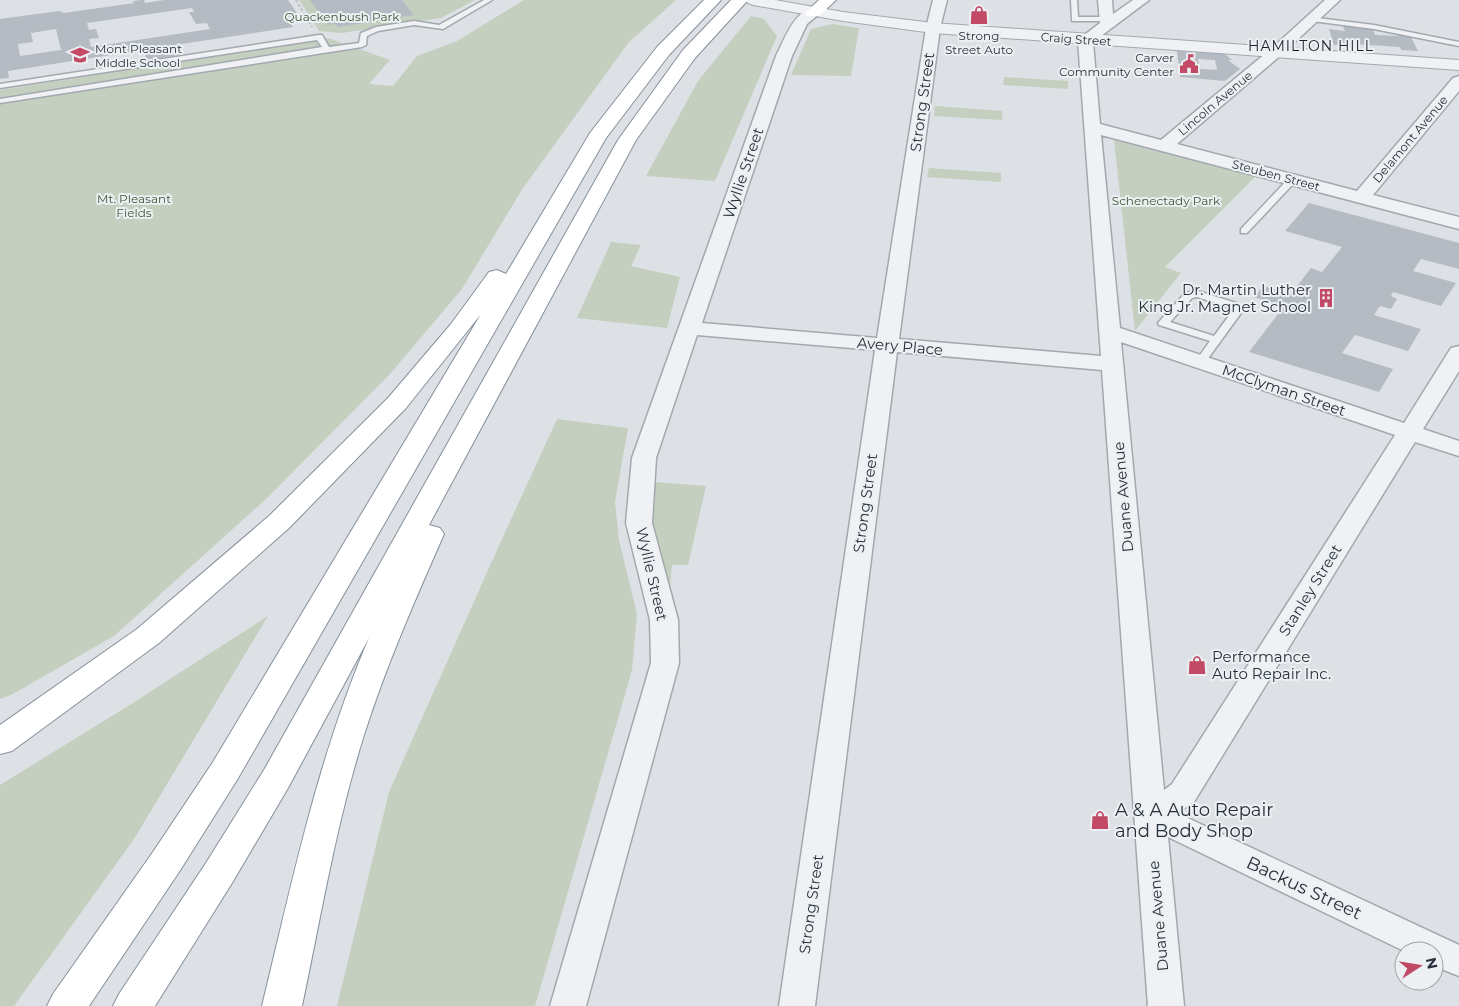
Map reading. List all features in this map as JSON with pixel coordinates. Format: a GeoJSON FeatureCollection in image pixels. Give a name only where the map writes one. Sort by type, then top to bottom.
{"type":"FeatureCollection","features":[{"type":"Feature","properties":{"kind":"highway"},"geometry":{"type":"LineString","coordinates":[[66,1006],[166,862],[225,770],[597,137],[641,77],[680,33],[713,0]]}},
{"type":"Feature","properties":{"kind":"highway"},"geometry":{"type":"LineString","coordinates":[[133,1006],[219,873],[276,779],[627,140],[689,54],[740,0]]}},
{"type":"Feature","properties":{"kind":"highway"},"geometry":{"type":"LineString","coordinates":[[0,742],[148,636],[279,522],[397,403],[459,330],[503,268],[556,207]]}},
{"type":"Feature","properties":{"kind":"highway"},"geometry":{"type":"LineString","coordinates":[[282,1006],[322,830],[347,736],[396,609],[509,354]]}},
{"type":"Feature","properties":{"kind":"street","name":"Craig Street"},"geometry":{"type":"LineString","coordinates":[[753,0],[810,7],[870,22],[933,28],[1459,65]]}},
{"type":"Feature","properties":{"kind":"street","name":"Strong Street"},"geometry":{"type":"LineString","coordinates":[[797,1006],[887,345],[933,28],[940,0]]}},
{"type":"Feature","properties":{"kind":"street"},"geometry":{"type":"LineString","coordinates":[[1104,0],[1107,22]]}},
{"type":"Feature","properties":{"kind":"street"},"geometry":{"type":"LineString","coordinates":[[1085,40],[1107,22],[1142,0]]}},
{"type":"Feature","properties":{"kind":"street","name":"Lincoln Avenue"},"geometry":{"type":"LineString","coordinates":[[1165,146],[1276,52],[1333,0]]}},
{"type":"Feature","properties":{"kind":"street","name":"Wyllie Street"},"geometry":{"type":"LineString","coordinates":[[568,1006],[665,663],[664,620],[639,523],[644,458],[784,56],[810,7]]}},
{"type":"Feature","properties":{"kind":"street","name":"Duane Avenue"},"geometry":{"type":"LineString","coordinates":[[1085,40],[1166,1006]]}},
{"type":"Feature","properties":{"kind":"street","name":"Delamont Avenue"},"geometry":{"type":"LineString","coordinates":[[1361,197],[1459,81]]}},
{"type":"Feature","properties":{"kind":"street","name":"Steuben Street"},"geometry":{"type":"LineString","coordinates":[[1092,127],[1459,223]]}},
{"type":"Feature","properties":{"kind":"street","name":"Avery Place"},"geometry":{"type":"LineString","coordinates":[[688,328],[1112,364]]}},
{"type":"Feature","properties":{"kind":"street","name":"McClyman Street"},"geometry":{"type":"LineString","coordinates":[[1109,331],[1459,449]]}},
{"type":"Feature","properties":{"kind":"street","name":"Stanley Street"},"geometry":{"type":"LineString","coordinates":[[1150,814],[1184,793],[1408,432],[1459,354]]}},
{"type":"Feature","properties":{"kind":"street","name":"Backus Street"},"geometry":{"type":"LineString","coordinates":[[1150,814],[1459,961]]}},
{"type":"Feature","properties":{"kind":"lane"},"geometry":{"type":"LineString","coordinates":[[0,101],[362,45],[364,35],[376,29],[414,23],[440,27],[489,0]]}},
{"type":"Feature","properties":{"kind":"lane"},"geometry":{"type":"LineString","coordinates":[[1074,0],[1074,18],[1107,22]]}},
{"type":"Feature","properties":{"kind":"lane"},"geometry":{"type":"LineString","coordinates":[[1312,19],[1374,27],[1459,44]]}},
{"type":"Feature","properties":{"kind":"lane"},"geometry":{"type":"LineString","coordinates":[[0,86],[319,37],[327,49]]}},
{"type":"Feature","properties":{"kind":"lane"},"geometry":{"type":"LineString","coordinates":[[140,66],[145,78]]}},
{"type":"Feature","properties":{"kind":"lane"},"geometry":{"type":"LineString","coordinates":[[1244,231],[1293,179]]}},
{"type":"Feature","properties":{"kind":"lane"},"geometry":{"type":"LineString","coordinates":[[1200,362],[1236,313],[1232,305],[1198,294],[1188,295],[1163,322],[1216,340]]}},
{"type":"Feature","properties":{"kind":"path"},"geometry":{"type":"LineString","coordinates":[[296,0],[319,37]]}},
{"type":"Feature","properties":{"kind":"green space","name":"Quackenbush Park"},"geometry":{"type":"Polygon","coordinates":[[[299,0],[475,0],[441,18],[342,33],[319,31],[299,0]]]}},
{"type":"Feature","properties":{"kind":"green space","name":"Mt. Pleasant Fields"},"geometry":{"type":"Polygon","coordinates":[[[524,0],[676,0],[629,42],[523,188],[462,289],[390,374],[265,500],[114,636],[11,695],[0,699],[0,90],[328,38],[390,60],[369,84],[393,86],[417,56],[457,41],[524,0]]]}},
{"type":"Feature","properties":{"kind":"green space"},"geometry":{"type":"Polygon","coordinates":[[[751,16],[764,19],[777,36],[715,181],[646,176],[698,81],[751,16]]]}},
{"type":"Feature","properties":{"kind":"green space"},"geometry":{"type":"Polygon","coordinates":[[[832,24],[859,28],[851,76],[791,75],[811,29],[832,24]]]}},
{"type":"Feature","properties":{"kind":"green space"},"geometry":{"type":"Polygon","coordinates":[[[1004,77],[1068,81],[1068,89],[1003,85],[1004,77]]]}},
{"type":"Feature","properties":{"kind":"green space"},"geometry":{"type":"Polygon","coordinates":[[[935,106],[1002,111],[1002,120],[934,116],[935,106]]]}},
{"type":"Feature","properties":{"kind":"green space","name":"Schenectady Park"},"geometry":{"type":"Polygon","coordinates":[[[1114,140],[1256,176],[1165,267],[1181,273],[1135,331],[1114,140]]]}},
{"type":"Feature","properties":{"kind":"green space"},"geometry":{"type":"Polygon","coordinates":[[[929,168],[1001,173],[1001,182],[927,177],[929,168]]]}},
{"type":"Feature","properties":{"kind":"green space"},"geometry":{"type":"Polygon","coordinates":[[[611,242],[641,245],[631,266],[680,277],[667,328],[577,318],[611,242]]]}},
{"type":"Feature","properties":{"kind":"green space"},"geometry":{"type":"Polygon","coordinates":[[[557,419],[628,428],[615,502],[619,540],[637,614],[632,670],[535,1006],[337,1006],[389,792],[557,419]]]}},
{"type":"Feature","properties":{"kind":"green space"},"geometry":{"type":"Polygon","coordinates":[[[655,482],[706,486],[688,565],[672,565],[669,598],[650,513],[655,482]]]}},
{"type":"Feature","properties":{"kind":"green space"},"geometry":{"type":"Polygon","coordinates":[[[268,616],[134,839],[14,1006],[0,1006],[0,785],[268,616]]]}},
{"type":"Feature","properties":{"kind":"building","name":"Mont Pleasant Middle School"},"geometry":{"type":"Polygon","coordinates":[[[144,0],[145,3],[164,0],[288,0],[298,15],[287,17],[293,27],[175,45],[179,55],[147,60],[143,50],[8,71],[9,78],[0,79],[0,19],[59,11],[64,13],[134,3],[133,1],[144,0]],[[192,8],[87,23],[89,30],[96,29],[99,38],[89,39],[91,47],[210,29],[207,23],[196,24],[189,12],[194,12],[192,8]],[[56,29],[31,33],[33,42],[18,44],[20,56],[61,50],[56,29]]]}},
{"type":"Feature","properties":{"kind":"building"},"geometry":{"type":"Polygon","coordinates":[[[310,0],[402,0],[414,15],[338,27],[336,24],[328,25],[310,0]]]}},
{"type":"Feature","properties":{"kind":"building"},"geometry":{"type":"Polygon","coordinates":[[[1343,26],[1372,28],[1375,35],[1410,35],[1418,51],[1401,50],[1400,47],[1354,44],[1355,46],[1334,45],[1329,29],[1345,31],[1343,26]]]}},
{"type":"Feature","properties":{"kind":"building","name":"Carver Community Center"},"geometry":{"type":"Polygon","coordinates":[[[1177,51],[1225,54],[1232,60],[1228,60],[1240,69],[1225,81],[1180,77],[1177,51]],[[1198,59],[1200,69],[1217,70],[1215,60],[1198,59]]]}},
{"type":"Feature","properties":{"kind":"building","name":"Dr. Martin Luther King Jr. Magnet School"},"geometry":{"type":"Polygon","coordinates":[[[1309,203],[1459,243],[1459,269],[1421,259],[1413,271],[1456,283],[1441,306],[1393,292],[1391,296],[1397,299],[1391,309],[1380,306],[1374,315],[1421,329],[1408,351],[1355,335],[1342,353],[1393,369],[1379,392],[1249,352],[1284,306],[1254,297],[1263,286],[1291,294],[1311,268],[1322,272],[1342,247],[1285,231],[1309,203]]]}},
{"type":"Feature","properties":{"kind":"place","name":"Strong Street Auto"},"geometry":{"type":"Point","coordinates":[979,15]}},
{"type":"Feature","properties":{"kind":"place","name":"Mont Pleasant Middle School"},"geometry":{"type":"Point","coordinates":[80,55]}},
{"type":"Feature","properties":{"kind":"place","name":"Carver Community Center"},"geometry":{"type":"Point","coordinates":[1189,64]}},
{"type":"Feature","properties":{"kind":"place","name":"Dr. Martin Luther King Jr. Magnet School"},"geometry":{"type":"Point","coordinates":[1326,298]}},
{"type":"Feature","properties":{"kind":"place","name":"Performance Auto Repair Inc."},"geometry":{"type":"Point","coordinates":[1197,665]}},
{"type":"Feature","properties":{"kind":"place","name":"A & A Auto Repair and Body Shop"},"geometry":{"type":"Point","coordinates":[1100,820]}},
{"type":"Feature","properties":{"kind":"district","name":"HAMILTON HILL"},"geometry":{"type":"Point","coordinates":[1311,46]}}]}
